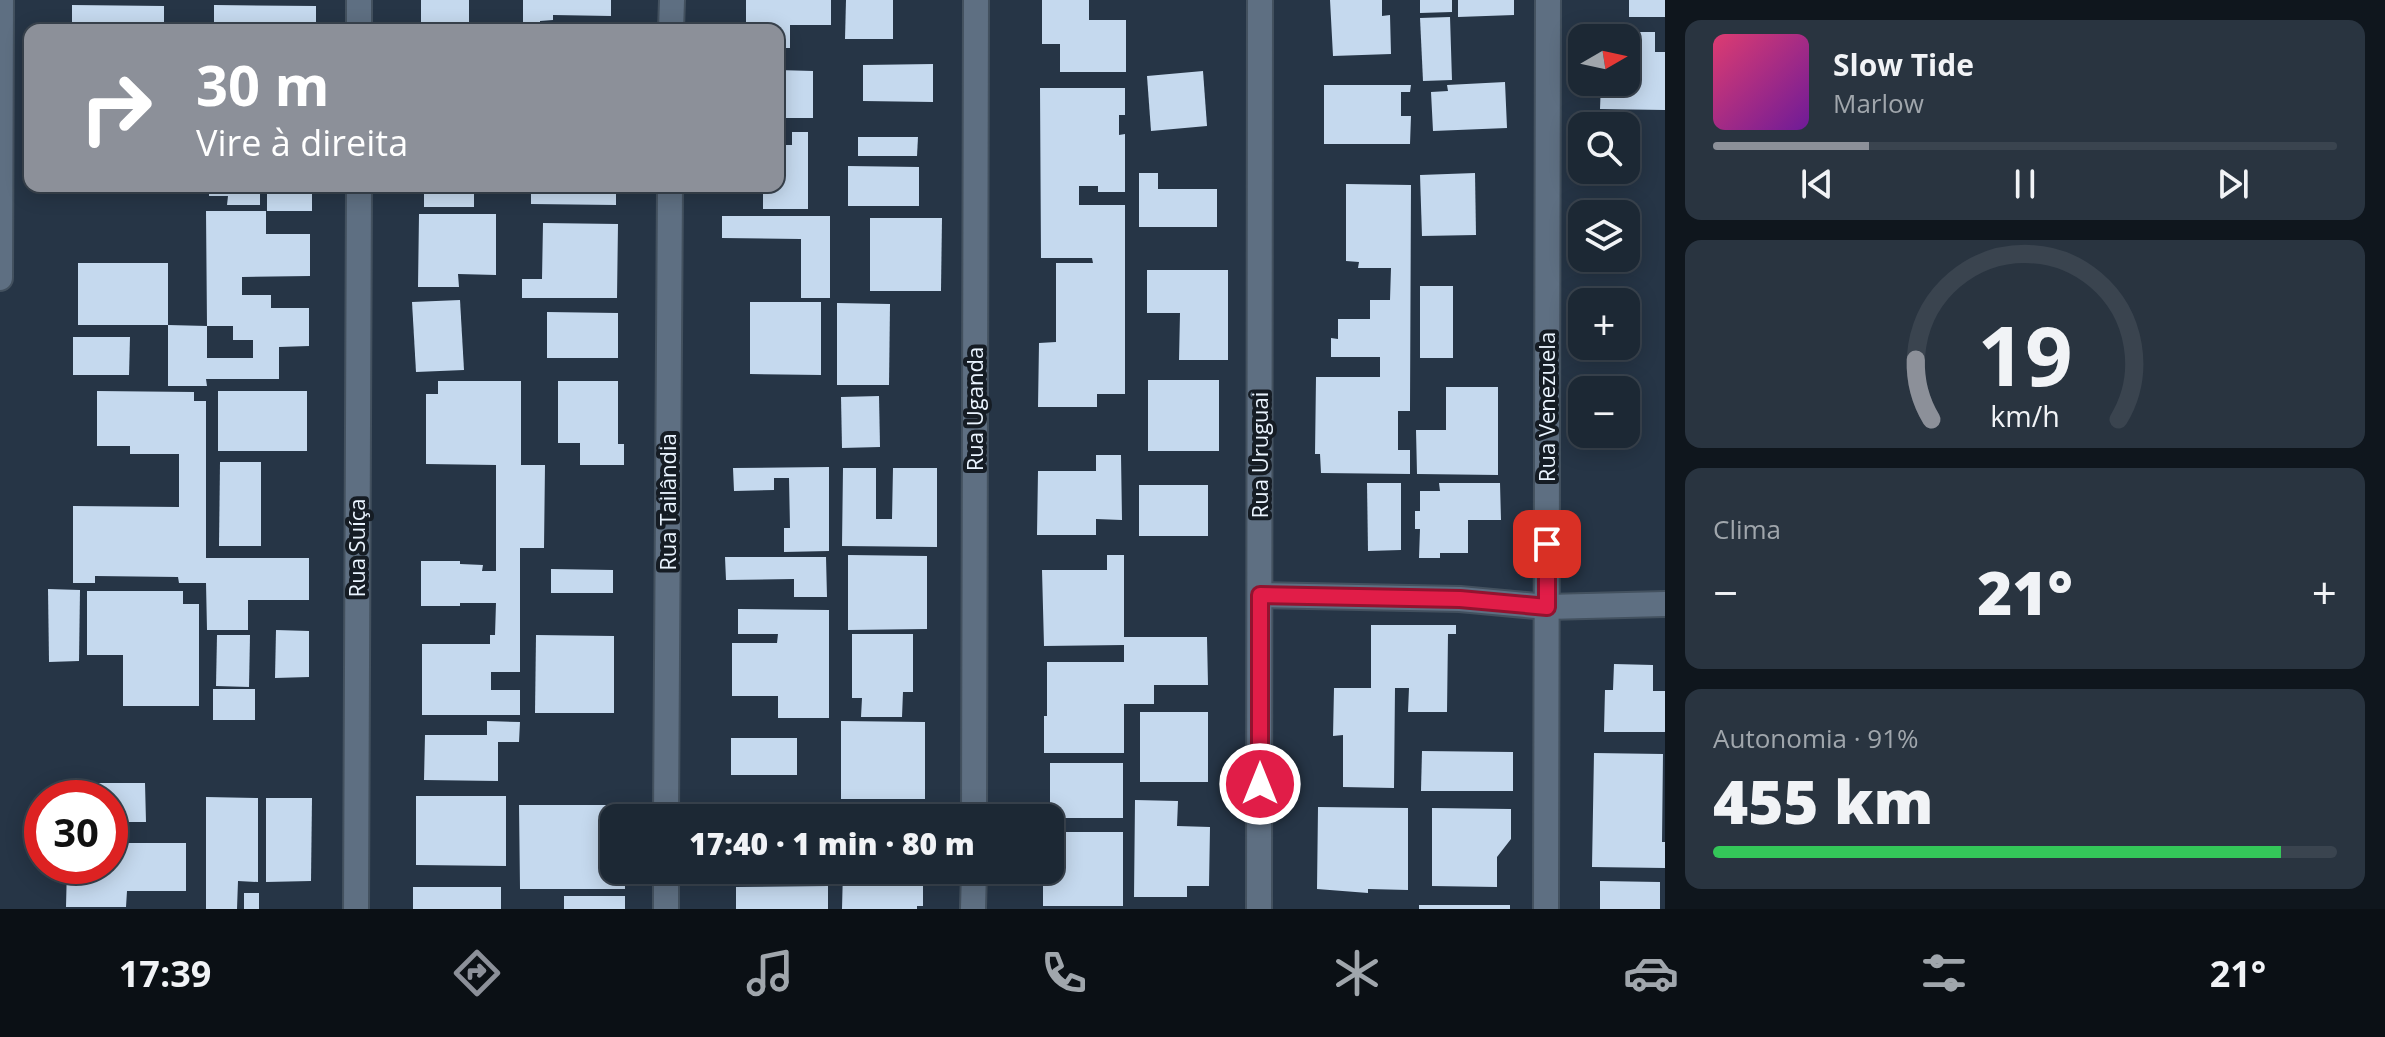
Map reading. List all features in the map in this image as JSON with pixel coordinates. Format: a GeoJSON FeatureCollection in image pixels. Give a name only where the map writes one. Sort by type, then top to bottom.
{"type":"FeatureCollection","features":[{"type":"Feature","properties":{"kind":"street"},"geometry":{"type":"LineString","coordinates":[[0,278],[1,0]]}},
{"type":"Feature","properties":{"kind":"street"},"geometry":{"type":"LineString","coordinates":[[359,0],[359,24]]}},
{"type":"Feature","properties":{"kind":"street"},"geometry":{"type":"LineString","coordinates":[[671,24],[672,0]]}},
{"type":"Feature","properties":{"kind":"street","name":"Rua Uganda"},"geometry":{"type":"LineString","coordinates":[[974,804],[976,0]]}},
{"type":"Feature","properties":{"kind":"street","name":"Rua Uruguai"},"geometry":{"type":"LineString","coordinates":[[1259,909],[1260,0]]}},
{"type":"Feature","properties":{"kind":"street","name":"Rua Venezuela"},"geometry":{"type":"LineString","coordinates":[[1546,909],[1548,0]]}},
{"type":"Feature","properties":{"kind":"street","name":"Rua Suíça"},"geometry":{"type":"LineString","coordinates":[[356,909],[359,192]]}},
{"type":"Feature","properties":{"kind":"street","name":"Rua Tailândia"},"geometry":{"type":"LineString","coordinates":[[666,804],[670,192]]}},
{"type":"Feature","properties":{"kind":"street"},"geometry":{"type":"LineString","coordinates":[[1260,595],[1460,599],[1547,607],[1665,604]]}},
{"type":"Feature","properties":{"kind":"street"},"geometry":{"type":"LineString","coordinates":[[666,884],[666,909]]}},
{"type":"Feature","properties":{"kind":"street"},"geometry":{"type":"LineString","coordinates":[[973,909],[974,884]]}},
{"type":"Feature","properties":{"kind":"building"},"geometry":{"type":"Polygon","coordinates":[[[421,0],[469,0],[469,24],[421,24],[421,0]]]}},
{"type":"Feature","properties":{"kind":"building"},"geometry":{"type":"Polygon","coordinates":[[[523,0],[611,0],[611,16],[553,15],[553,20],[540,21],[540,24],[523,24],[523,0]]]}},
{"type":"Feature","properties":{"kind":"building"},"geometry":{"type":"Polygon","coordinates":[[[746,0],[831,0],[831,25],[790,25],[790,48],[784,48],[784,24],[746,24],[746,0]]]}},
{"type":"Feature","properties":{"kind":"building"},"geometry":{"type":"Polygon","coordinates":[[[846,0],[893,0],[893,39],[845,39],[846,0]]]}},
{"type":"Feature","properties":{"kind":"building"},"geometry":{"type":"Polygon","coordinates":[[[1042,0],[1089,0],[1089,20],[1126,20],[1126,72],[1060,72],[1060,44],[1042,44],[1042,0]]]}},
{"type":"Feature","properties":{"kind":"building"},"geometry":{"type":"Polygon","coordinates":[[[1330,0],[1382,0],[1382,16],[1390,15],[1391,54],[1333,56],[1330,0]]]}},
{"type":"Feature","properties":{"kind":"building"},"geometry":{"type":"Polygon","coordinates":[[[1420,0],[1452,0],[1452,12],[1420,13],[1420,0]]]}},
{"type":"Feature","properties":{"kind":"building"},"geometry":{"type":"Polygon","coordinates":[[[1458,0],[1514,0],[1514,15],[1458,17],[1458,0]]]}},
{"type":"Feature","properties":{"kind":"building"},"geometry":{"type":"Polygon","coordinates":[[[1629,0],[1665,0],[1665,17],[1629,17],[1629,0]]]}},
{"type":"Feature","properties":{"kind":"building"},"geometry":{"type":"Polygon","coordinates":[[[72,5],[164,6],[164,24],[72,24],[72,5]]]}},
{"type":"Feature","properties":{"kind":"building"},"geometry":{"type":"Polygon","coordinates":[[[214,5],[316,6],[316,24],[214,24],[214,5]]]}},
{"type":"Feature","properties":{"kind":"building"},"geometry":{"type":"Polygon","coordinates":[[[1450,17],[1452,80],[1423,81],[1420,18],[1450,17]]]}},
{"type":"Feature","properties":{"kind":"building"},"geometry":{"type":"Polygon","coordinates":[[[1640,32],[1655,32],[1655,52],[1665,52],[1665,110],[1600,109],[1600,96],[1640,96],[1640,32]]]}},
{"type":"Feature","properties":{"kind":"building"},"geometry":{"type":"Polygon","coordinates":[[[933,64],[933,102],[863,101],[863,65],[933,64]]]}},
{"type":"Feature","properties":{"kind":"building"},"geometry":{"type":"Polygon","coordinates":[[[784,70],[813,71],[813,118],[784,118],[784,70]]]}},
{"type":"Feature","properties":{"kind":"building"},"geometry":{"type":"Polygon","coordinates":[[[1203,71],[1207,126],[1151,131],[1147,76],[1203,71]]]}},
{"type":"Feature","properties":{"kind":"building"},"geometry":{"type":"Polygon","coordinates":[[[1505,82],[1507,128],[1433,131],[1431,92],[1448,91],[1447,85],[1505,82]]]}},
{"type":"Feature","properties":{"kind":"building"},"geometry":{"type":"Polygon","coordinates":[[[1324,85],[1411,85],[1410,92],[1401,92],[1401,116],[1411,116],[1410,144],[1324,144],[1324,85]]]}},
{"type":"Feature","properties":{"kind":"building"},"geometry":{"type":"Polygon","coordinates":[[[1040,88],[1125,88],[1125,115],[1119,115],[1119,135],[1125,134],[1125,192],[1098,192],[1098,186],[1079,186],[1079,205],[1125,205],[1125,394],[1097,394],[1097,407],[1038,407],[1039,343],[1056,342],[1056,263],[1093,263],[1092,258],[1041,258],[1040,88]]]}},
{"type":"Feature","properties":{"kind":"building"},"geometry":{"type":"Polygon","coordinates":[[[792,132],[808,132],[808,209],[763,209],[763,192],[784,192],[784,145],[792,145],[792,132]]]}},
{"type":"Feature","properties":{"kind":"building"},"geometry":{"type":"Polygon","coordinates":[[[858,137],[918,137],[917,156],[858,156],[858,137]]]}},
{"type":"Feature","properties":{"kind":"building"},"geometry":{"type":"Polygon","coordinates":[[[848,166],[919,167],[919,206],[848,206],[848,166]]]}},
{"type":"Feature","properties":{"kind":"building"},"geometry":{"type":"Polygon","coordinates":[[[1139,173],[1158,173],[1158,189],[1217,189],[1217,227],[1139,227],[1139,173]]]}},
{"type":"Feature","properties":{"kind":"building"},"geometry":{"type":"Polygon","coordinates":[[[1475,173],[1476,235],[1422,236],[1420,175],[1475,173]]]}},
{"type":"Feature","properties":{"kind":"building"},"geometry":{"type":"Polygon","coordinates":[[[1346,184],[1411,185],[1410,411],[1398,411],[1398,450],[1410,450],[1410,474],[1321,473],[1320,454],[1315,454],[1316,377],[1380,377],[1380,357],[1331,357],[1331,338],[1338,339],[1338,319],[1370,319],[1370,300],[1390,300],[1391,268],[1358,268],[1359,262],[1346,261],[1346,184]]]}},
{"type":"Feature","properties":{"kind":"building"},"geometry":{"type":"Polygon","coordinates":[[[209,192],[260,192],[260,205],[227,205],[228,196],[209,196],[209,192]]]}},
{"type":"Feature","properties":{"kind":"building"},"geometry":{"type":"Polygon","coordinates":[[[267,192],[312,192],[312,211],[267,211],[267,192]]]}},
{"type":"Feature","properties":{"kind":"building"},"geometry":{"type":"Polygon","coordinates":[[[424,192],[474,192],[474,207],[424,207],[424,192]]]}},
{"type":"Feature","properties":{"kind":"building"},"geometry":{"type":"Polygon","coordinates":[[[531,192],[616,192],[616,205],[531,204],[531,192]]]}},
{"type":"Feature","properties":{"kind":"building"},"geometry":{"type":"Polygon","coordinates":[[[206,211],[266,211],[266,234],[310,234],[310,276],[242,277],[242,295],[271,295],[271,308],[309,308],[309,346],[279,347],[279,379],[206,379],[207,386],[168,386],[168,325],[207,326],[206,211]],[[207,326],[207,358],[253,358],[253,340],[233,340],[233,326],[207,326]]]}},
{"type":"Feature","properties":{"kind":"building"},"geometry":{"type":"Polygon","coordinates":[[[419,214],[496,214],[496,275],[458,274],[459,287],[418,287],[419,214]]]}},
{"type":"Feature","properties":{"kind":"building"},"geometry":{"type":"Polygon","coordinates":[[[722,216],[830,216],[830,298],[801,298],[801,239],[722,238],[722,216]]]}},
{"type":"Feature","properties":{"kind":"building"},"geometry":{"type":"Polygon","coordinates":[[[870,218],[942,218],[941,291],[870,291],[870,218]]]}},
{"type":"Feature","properties":{"kind":"building"},"geometry":{"type":"Polygon","coordinates":[[[543,223],[618,224],[617,298],[522,298],[522,279],[542,279],[543,223]]]}},
{"type":"Feature","properties":{"kind":"building"},"geometry":{"type":"Polygon","coordinates":[[[78,263],[168,263],[168,325],[78,325],[78,263]]]}},
{"type":"Feature","properties":{"kind":"building"},"geometry":{"type":"Polygon","coordinates":[[[1147,270],[1228,270],[1228,360],[1179,360],[1180,313],[1147,313],[1147,270]]]}},
{"type":"Feature","properties":{"kind":"building"},"geometry":{"type":"Polygon","coordinates":[[[1420,286],[1453,286],[1453,358],[1420,358],[1420,286]]]}},
{"type":"Feature","properties":{"kind":"building"},"geometry":{"type":"Polygon","coordinates":[[[460,300],[464,370],[416,372],[412,302],[460,300]]]}},
{"type":"Feature","properties":{"kind":"building"},"geometry":{"type":"Polygon","coordinates":[[[750,302],[821,302],[821,375],[750,374],[750,302]]]}},
{"type":"Feature","properties":{"kind":"building"},"geometry":{"type":"Polygon","coordinates":[[[837,303],[890,304],[889,385],[837,385],[837,303]]]}},
{"type":"Feature","properties":{"kind":"building"},"geometry":{"type":"Polygon","coordinates":[[[547,312],[618,313],[618,358],[547,358],[547,312]]]}},
{"type":"Feature","properties":{"kind":"building"},"geometry":{"type":"Polygon","coordinates":[[[73,337],[130,337],[129,375],[73,375],[73,337]]]}},
{"type":"Feature","properties":{"kind":"building"},"geometry":{"type":"Polygon","coordinates":[[[1148,380],[1219,380],[1219,451],[1148,451],[1148,380]]]}},
{"type":"Feature","properties":{"kind":"building"},"geometry":{"type":"Polygon","coordinates":[[[438,381],[521,381],[521,465],[545,465],[544,548],[520,548],[520,672],[491,672],[491,690],[520,690],[520,715],[422,715],[422,644],[490,644],[490,635],[495,635],[496,603],[421,606],[421,561],[460,561],[460,564],[483,565],[482,571],[496,571],[496,465],[426,464],[426,394],[438,394],[438,381]]]}},
{"type":"Feature","properties":{"kind":"building"},"geometry":{"type":"Polygon","coordinates":[[[558,381],[618,381],[618,444],[624,444],[624,465],[580,465],[580,443],[558,443],[558,381]]]}},
{"type":"Feature","properties":{"kind":"building"},"geometry":{"type":"Polygon","coordinates":[[[1446,387],[1498,387],[1498,475],[1417,474],[1416,430],[1446,430],[1446,387]]]}},
{"type":"Feature","properties":{"kind":"building"},"geometry":{"type":"Polygon","coordinates":[[[97,391],[194,392],[194,401],[206,401],[206,558],[309,558],[309,600],[248,600],[248,630],[207,630],[206,583],[179,583],[178,577],[95,576],[95,583],[73,583],[73,506],[179,507],[179,454],[130,454],[130,446],[97,446],[97,391]]]}},
{"type":"Feature","properties":{"kind":"building"},"geometry":{"type":"Polygon","coordinates":[[[218,391],[307,391],[307,451],[218,451],[218,391]]]}},
{"type":"Feature","properties":{"kind":"building"},"geometry":{"type":"Polygon","coordinates":[[[879,396],[880,447],[842,448],[841,397],[879,396]]]}},
{"type":"Feature","properties":{"kind":"building"},"geometry":{"type":"Polygon","coordinates":[[[1096,455],[1121,455],[1122,520],[1096,519],[1096,535],[1037,535],[1038,471],[1096,471],[1096,455]]]}},
{"type":"Feature","properties":{"kind":"building"},"geometry":{"type":"Polygon","coordinates":[[[220,462],[261,462],[261,546],[219,546],[220,462]]]}},
{"type":"Feature","properties":{"kind":"building"},"geometry":{"type":"Polygon","coordinates":[[[829,467],[829,551],[784,552],[784,528],[790,528],[789,478],[774,478],[774,490],[734,491],[733,468],[829,467]]]}},
{"type":"Feature","properties":{"kind":"building"},"geometry":{"type":"Polygon","coordinates":[[[843,468],[876,468],[876,519],[892,519],[893,468],[937,468],[937,547],[842,546],[843,468]]]}},
{"type":"Feature","properties":{"kind":"building"},"geometry":{"type":"Polygon","coordinates":[[[1367,483],[1401,483],[1401,550],[1368,551],[1367,483]]]}},
{"type":"Feature","properties":{"kind":"building"},"geometry":{"type":"Polygon","coordinates":[[[1439,483],[1500,483],[1501,520],[1468,520],[1468,553],[1440,553],[1440,558],[1419,558],[1420,529],[1415,529],[1415,511],[1420,511],[1420,491],[1440,491],[1439,483]]]}},
{"type":"Feature","properties":{"kind":"building"},"geometry":{"type":"Polygon","coordinates":[[[1139,485],[1208,485],[1208,536],[1139,536],[1139,485]]]}},
{"type":"Feature","properties":{"kind":"building"},"geometry":{"type":"Polygon","coordinates":[[[848,555],[927,556],[927,629],[848,630],[848,555]]]}},
{"type":"Feature","properties":{"kind":"building"},"geometry":{"type":"Polygon","coordinates":[[[1107,555],[1124,555],[1124,637],[1207,637],[1208,685],[1154,685],[1154,704],[1124,704],[1124,753],[1044,753],[1047,662],[1124,662],[1124,645],[1044,646],[1042,570],[1107,570],[1107,555]]]}},
{"type":"Feature","properties":{"kind":"building"},"geometry":{"type":"Polygon","coordinates":[[[725,557],[826,557],[827,597],[794,597],[794,579],[726,580],[725,557]]]}},
{"type":"Feature","properties":{"kind":"building"},"geometry":{"type":"Polygon","coordinates":[[[551,569],[613,570],[613,593],[551,593],[551,569]]]}},
{"type":"Feature","properties":{"kind":"building"},"geometry":{"type":"Polygon","coordinates":[[[48,589],[80,590],[79,661],[49,662],[48,589]]]}},
{"type":"Feature","properties":{"kind":"building"},"geometry":{"type":"Polygon","coordinates":[[[87,591],[183,591],[183,604],[199,604],[199,706],[123,706],[123,655],[87,655],[87,591]]]}},
{"type":"Feature","properties":{"kind":"building"},"geometry":{"type":"Polygon","coordinates":[[[738,609],[829,610],[829,718],[778,718],[778,696],[732,696],[732,643],[777,643],[778,634],[738,634],[738,609]]]}},
{"type":"Feature","properties":{"kind":"building"},"geometry":{"type":"Polygon","coordinates":[[[1371,625],[1456,625],[1456,634],[1448,634],[1447,712],[1408,712],[1409,688],[1395,688],[1394,788],[1343,787],[1343,735],[1333,736],[1334,688],[1371,688],[1371,625]]]}},
{"type":"Feature","properties":{"kind":"building"},"geometry":{"type":"Polygon","coordinates":[[[276,630],[309,631],[309,677],[275,678],[276,630]]]}},
{"type":"Feature","properties":{"kind":"building"},"geometry":{"type":"Polygon","coordinates":[[[852,634],[913,634],[913,692],[903,692],[902,717],[861,717],[862,698],[852,698],[852,634]]]}},
{"type":"Feature","properties":{"kind":"building"},"geometry":{"type":"Polygon","coordinates":[[[217,635],[250,635],[249,687],[216,686],[217,635]]]}},
{"type":"Feature","properties":{"kind":"building"},"geometry":{"type":"Polygon","coordinates":[[[536,635],[614,636],[614,713],[535,713],[536,635]]]}},
{"type":"Feature","properties":{"kind":"building"},"geometry":{"type":"Polygon","coordinates":[[[1614,664],[1653,665],[1653,691],[1665,691],[1665,732],[1604,732],[1605,690],[1613,690],[1614,664]]]}},
{"type":"Feature","properties":{"kind":"building"},"geometry":{"type":"Polygon","coordinates":[[[213,689],[255,689],[255,720],[213,720],[213,689]]]}},
{"type":"Feature","properties":{"kind":"building"},"geometry":{"type":"Polygon","coordinates":[[[1140,712],[1208,712],[1208,782],[1140,782],[1140,712]]]}},
{"type":"Feature","properties":{"kind":"building"},"geometry":{"type":"Polygon","coordinates":[[[487,721],[520,722],[519,742],[498,742],[498,781],[424,780],[425,735],[487,735],[487,721]]]}},
{"type":"Feature","properties":{"kind":"building"},"geometry":{"type":"Polygon","coordinates":[[[841,721],[925,722],[925,799],[841,799],[841,721]]]}},
{"type":"Feature","properties":{"kind":"building"},"geometry":{"type":"Polygon","coordinates":[[[731,738],[797,738],[797,775],[731,775],[731,738]]]}},
{"type":"Feature","properties":{"kind":"building"},"geometry":{"type":"Polygon","coordinates":[[[1422,751],[1513,752],[1513,791],[1421,791],[1422,751]]]}},
{"type":"Feature","properties":{"kind":"building"},"geometry":{"type":"Polygon","coordinates":[[[1594,753],[1663,754],[1662,842],[1665,842],[1665,868],[1592,867],[1594,753]]]}},
{"type":"Feature","properties":{"kind":"building"},"geometry":{"type":"Polygon","coordinates":[[[1050,763],[1123,763],[1123,818],[1064,818],[1064,804],[1050,804],[1050,763]]]}},
{"type":"Feature","properties":{"kind":"building"},"geometry":{"type":"Polygon","coordinates":[[[128,783],[145,783],[146,822],[128,822],[128,783]]]}},
{"type":"Feature","properties":{"kind":"building"},"geometry":{"type":"Polygon","coordinates":[[[416,796],[506,796],[506,866],[416,865],[416,796]]]}},
{"type":"Feature","properties":{"kind":"building"},"geometry":{"type":"Polygon","coordinates":[[[206,797],[258,798],[258,882],[238,881],[237,909],[206,909],[206,797]]]}},
{"type":"Feature","properties":{"kind":"building"},"geometry":{"type":"Polygon","coordinates":[[[266,798],[312,798],[311,881],[266,882],[266,798]]]}},
{"type":"Feature","properties":{"kind":"building"},"geometry":{"type":"Polygon","coordinates":[[[1135,800],[1178,801],[1177,826],[1210,827],[1209,886],[1187,886],[1187,897],[1134,897],[1135,800]]]}},
{"type":"Feature","properties":{"kind":"building"},"geometry":{"type":"Polygon","coordinates":[[[519,805],[600,805],[600,884],[625,884],[625,889],[520,889],[519,805]]]}},
{"type":"Feature","properties":{"kind":"building"},"geometry":{"type":"Polygon","coordinates":[[[1318,807],[1408,808],[1408,890],[1368,889],[1368,893],[1317,889],[1318,807]]]}},
{"type":"Feature","properties":{"kind":"building"},"geometry":{"type":"Polygon","coordinates":[[[1432,808],[1511,809],[1511,839],[1497,857],[1497,887],[1432,886],[1432,808]]]}},
{"type":"Feature","properties":{"kind":"building"},"geometry":{"type":"Polygon","coordinates":[[[1064,832],[1123,832],[1123,906],[1043,906],[1043,884],[1064,884],[1064,832]]]}},
{"type":"Feature","properties":{"kind":"building"},"geometry":{"type":"Polygon","coordinates":[[[128,843],[186,843],[186,891],[127,891],[126,907],[66,907],[67,884],[128,884],[128,843]]]}},
{"type":"Feature","properties":{"kind":"building"},"geometry":{"type":"Polygon","coordinates":[[[1600,881],[1660,882],[1660,909],[1600,909],[1600,881]]]}},
{"type":"Feature","properties":{"kind":"building"},"geometry":{"type":"Polygon","coordinates":[[[843,884],[923,884],[923,906],[917,906],[917,909],[842,909],[843,884]]]}},
{"type":"Feature","properties":{"kind":"building"},"geometry":{"type":"Polygon","coordinates":[[[828,886],[828,909],[736,909],[736,887],[828,886]]]}},
{"type":"Feature","properties":{"kind":"building"},"geometry":{"type":"Polygon","coordinates":[[[413,887],[501,887],[501,909],[413,909],[413,887]]]}},
{"type":"Feature","properties":{"kind":"building"},"geometry":{"type":"Polygon","coordinates":[[[244,893],[259,893],[259,909],[244,909],[244,893]]]}},
{"type":"Feature","properties":{"kind":"building"},"geometry":{"type":"Polygon","coordinates":[[[564,896],[625,896],[625,909],[564,909],[564,896]]]}},
{"type":"Feature","properties":{"kind":"building"},"geometry":{"type":"Polygon","coordinates":[[[1419,905],[1510,905],[1510,909],[1419,909],[1419,905]]]}},
{"type":"Feature","properties":{"kind":"route"},"geometry":{"type":"LineString","coordinates":[[1260,784],[1260,595],[1460,599],[1547,607],[1547,544]]}}]}
